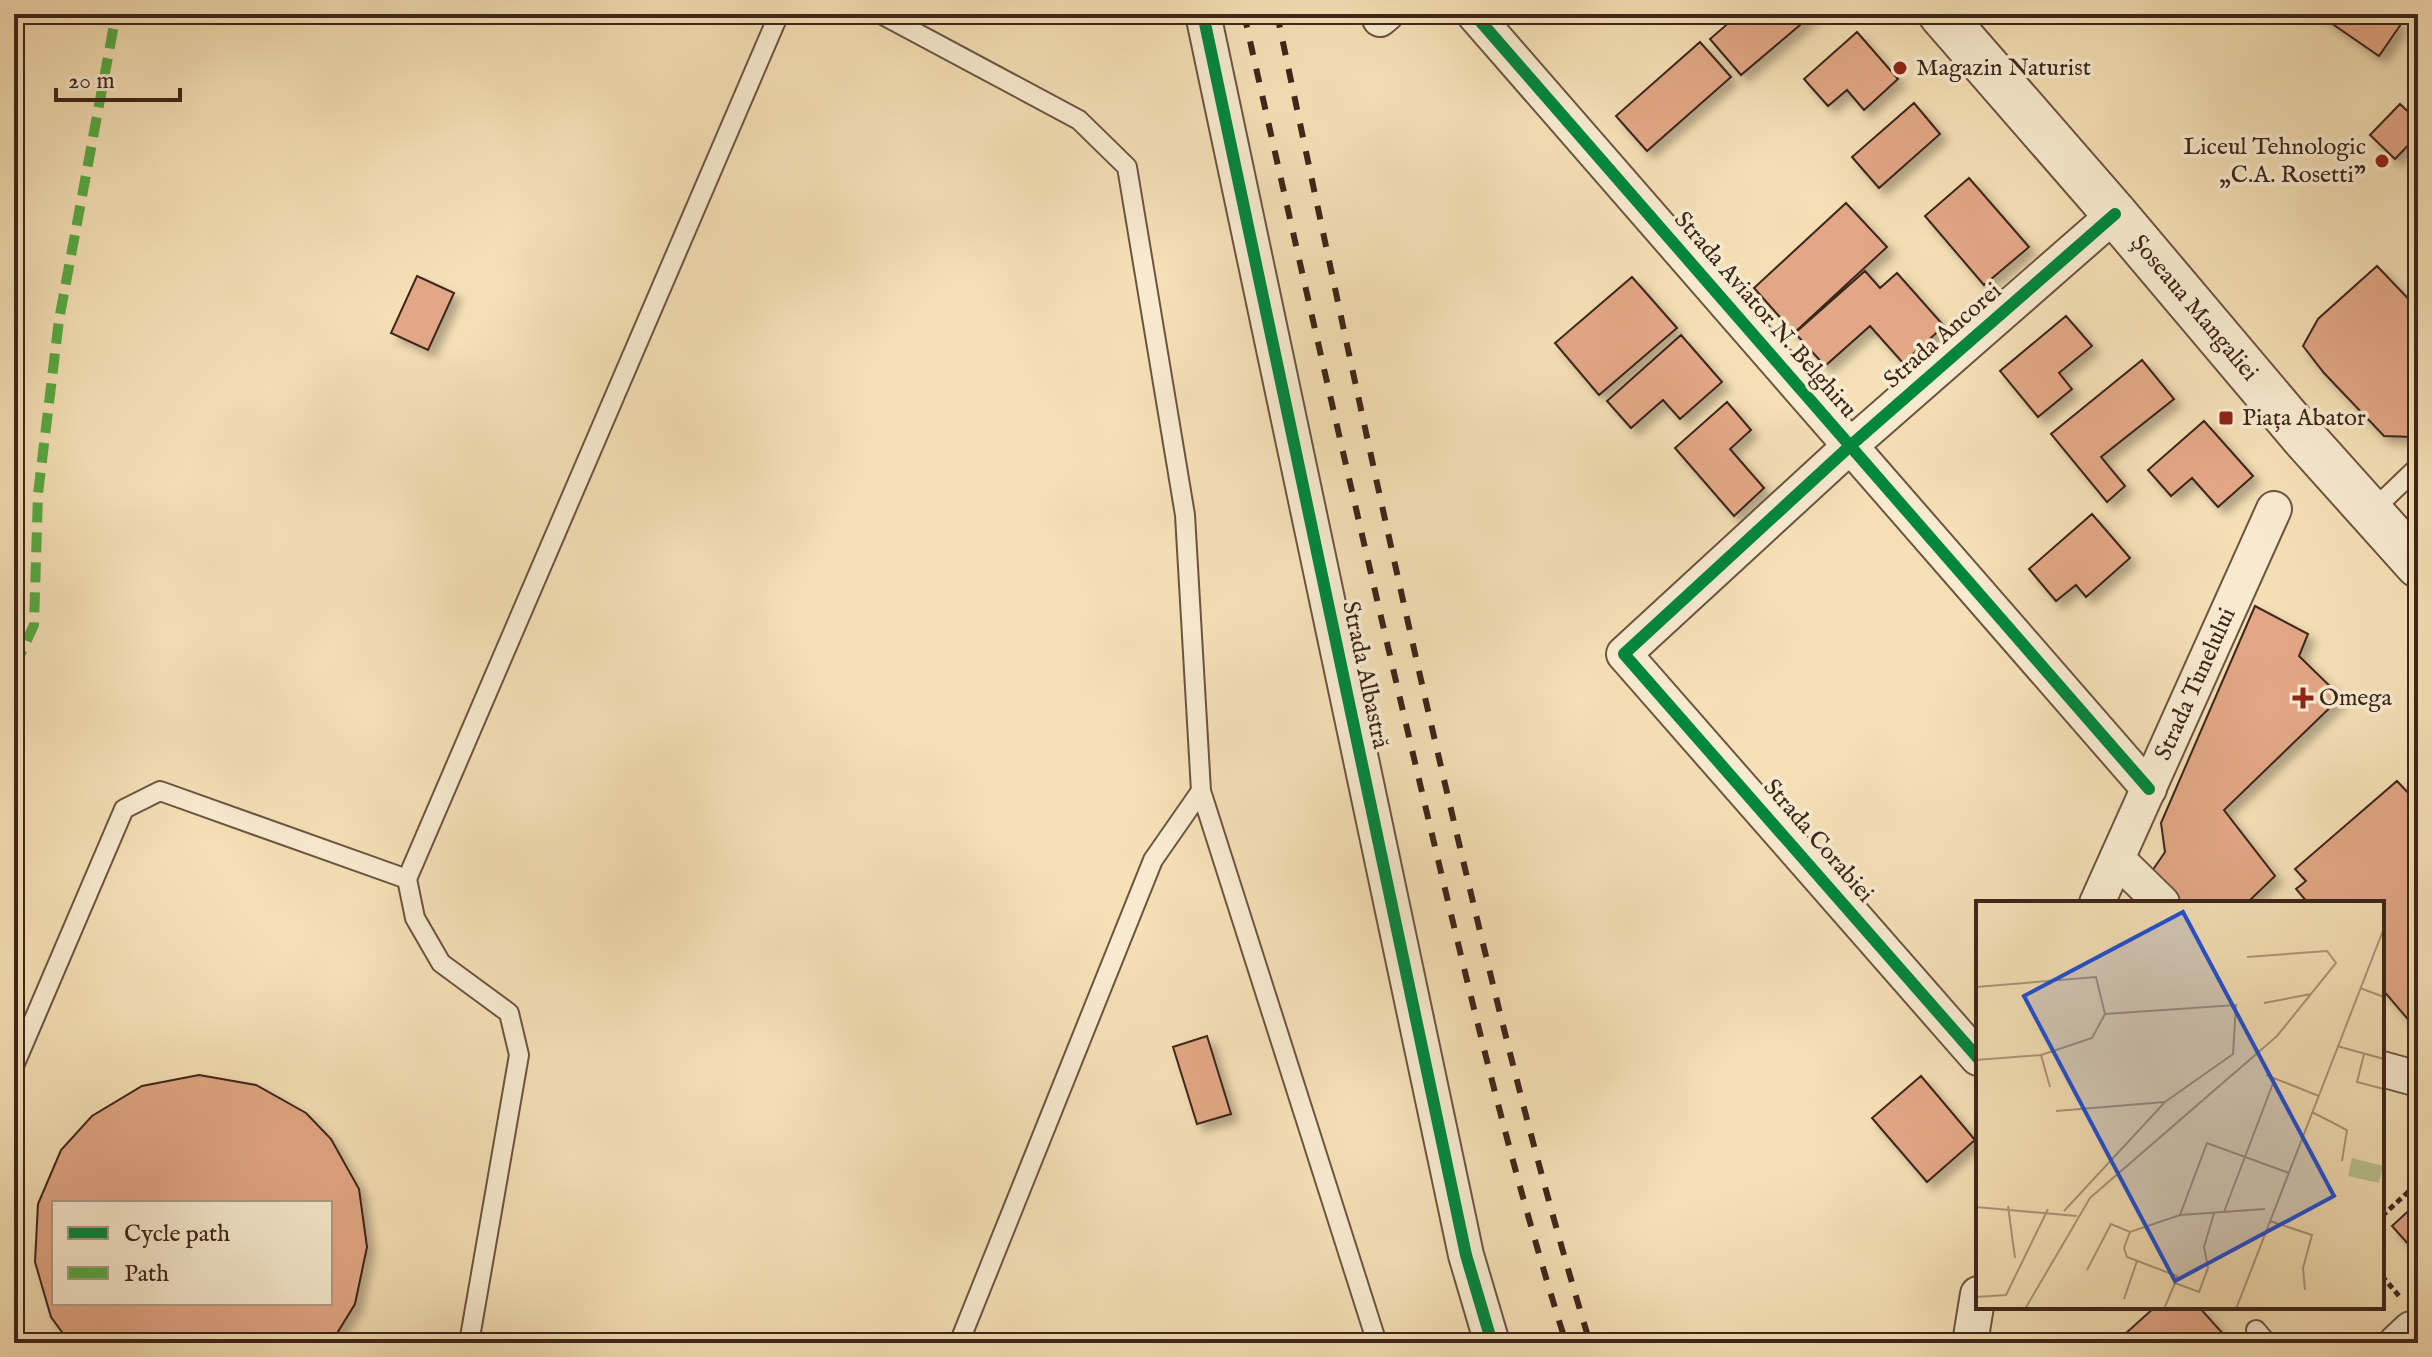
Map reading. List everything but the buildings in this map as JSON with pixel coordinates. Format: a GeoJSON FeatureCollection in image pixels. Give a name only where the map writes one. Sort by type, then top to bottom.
{"type":"FeatureCollection","features":[{"type":"Feature","properties":{"kind":"street","name":"Strada Albastră"},"geometry":{"type":"LineString","coordinates":[[1203,14],[1466,1255],[1492,1343]]}},
{"type":"Feature","properties":{"kind":"street","name":"Strada Aviator N. Belghiru"},"geometry":{"type":"LineString","coordinates":[[1474,14],[2149,789]]}},
{"type":"Feature","properties":{"kind":"street","name":"Șoseaua Mangaliei"},"geometry":{"type":"LineString","coordinates":[[1941,14],[2305,439],[2418,565]]}},
{"type":"Feature","properties":{"kind":"street","name":"Strada Ancorei"},"geometry":{"type":"LineString","coordinates":[[1624,654],[1850,446],[2115,214]]}},
{"type":"Feature","properties":{"kind":"street","name":"Strada Tunelului"},"geometry":{"type":"LineString","coordinates":[[2098,901],[2274,509]]}},
{"type":"Feature","properties":{"kind":"street","name":"Strada Corabiei"},"geometry":{"type":"LineString","coordinates":[[1624,654],[1976,1056]]}},
{"type":"Feature","properties":{"kind":"street"},"geometry":{"type":"LineString","coordinates":[[2117,859],[2160,901]]}},
{"type":"Feature","properties":{"kind":"street"},"geometry":{"type":"LineString","coordinates":[[2384,1070],[2418,1079]]}},
{"type":"Feature","properties":{"kind":"street"},"geometry":{"type":"LineString","coordinates":[[1970,1343],[1976,1306]]}},
{"type":"Feature","properties":{"kind":"street"},"geometry":{"type":"LineString","coordinates":[[2396,1343],[2411,1329],[2418,1337]]}},
{"type":"Feature","properties":{"kind":"lane"},"geometry":{"type":"LineString","coordinates":[[469,1343],[519,1055],[509,1013],[441,963],[415,918],[407,879],[779,14]]}},
{"type":"Feature","properties":{"kind":"lane"},"geometry":{"type":"LineString","coordinates":[[881,14],[1079,120],[1127,167],[1185,515],[1201,791],[1377,1343]]}},
{"type":"Feature","properties":{"kind":"lane"},"geometry":{"type":"LineString","coordinates":[[2372,511],[2418,467]]}},
{"type":"Feature","properties":{"kind":"lane"},"geometry":{"type":"LineString","coordinates":[[14,1066],[124,809],[160,791],[407,879]]}},
{"type":"Feature","properties":{"kind":"lane"},"geometry":{"type":"LineString","coordinates":[[959,1343],[1153,860],[1201,791]]}},
{"type":"Feature","properties":{"kind":"path"},"geometry":{"type":"LineString","coordinates":[[2384,1214],[2418,1183]]}},
{"type":"Feature","properties":{"kind":"railway"},"geometry":{"type":"LineString","coordinates":[[1244,14],[1457,940],[1508,1142],[1566,1343]]}},
{"type":"Feature","properties":{"kind":"railway"},"geometry":{"type":"LineString","coordinates":[[1277,14],[1387,530],[1458,839],[1520,1092],[1590,1343]]}},
{"type":"Feature","properties":{"kind":"marked path"},"geometry":{"type":"LineString","coordinates":[[14,668],[34,625],[38,494],[59,320],[116,14]]}},
{"type":"Feature","properties":{"kind":"cycle path"},"geometry":{"type":"LineString","coordinates":[[1203,14],[1466,1255],[1492,1343]]}},
{"type":"Feature","properties":{"kind":"cycle path"},"geometry":{"type":"LineString","coordinates":[[1474,14],[2149,789]]}},
{"type":"Feature","properties":{"kind":"cycle path"},"geometry":{"type":"LineString","coordinates":[[1976,1056],[1624,654],[1850,446],[2115,214]]}},
{"type":"Feature","properties":{"kind":"place","name":"Magazin Naturist"},"geometry":{"type":"Point","coordinates":[1900,68]}},
{"type":"Feature","properties":{"kind":"place","name":"Liceul Tehnologic „C.A. Rosetti”"},"geometry":{"type":"Point","coordinates":[2382,161]}},
{"type":"Feature","properties":{"kind":"place","name":"Piața Abator"},"geometry":{"type":"Point","coordinates":[2226,418]}},
{"type":"Feature","properties":{"kind":"place","name":"Omega"},"geometry":{"type":"Point","coordinates":[2303,698]}}]}
